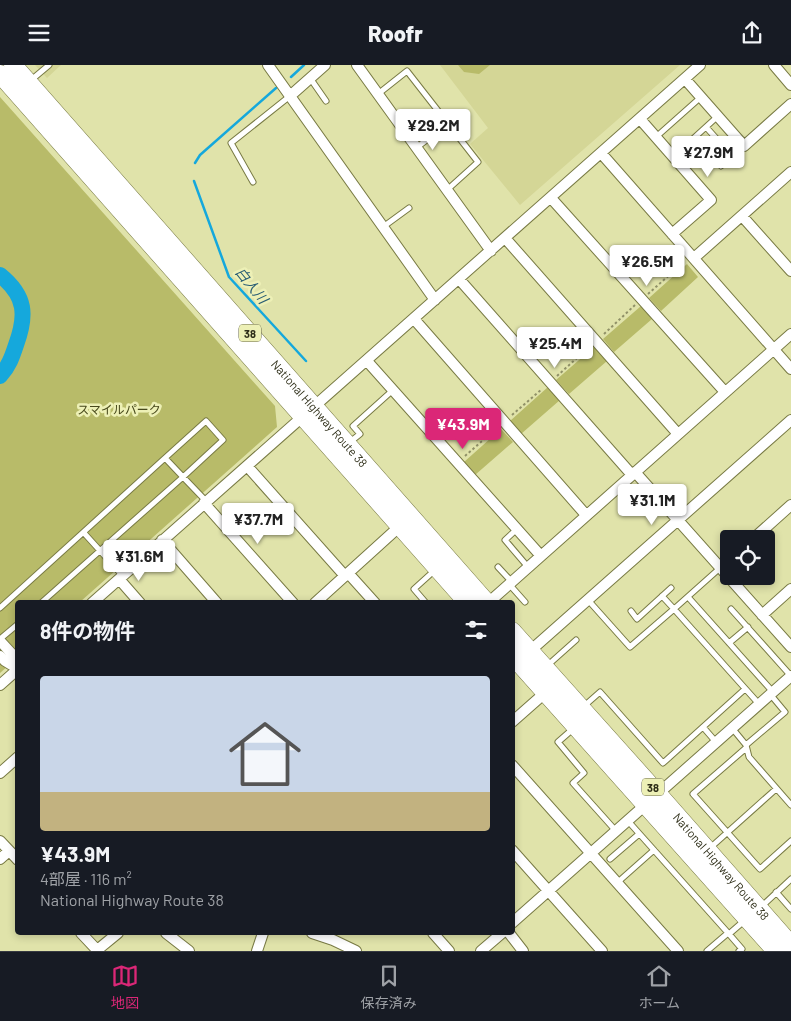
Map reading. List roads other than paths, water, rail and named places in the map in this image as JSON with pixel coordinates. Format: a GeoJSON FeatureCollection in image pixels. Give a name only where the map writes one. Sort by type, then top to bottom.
{"type":"FeatureCollection","features":[{"type":"Feature","properties":{"kind":"highway","name":"National Highway Route 38"},"geometry":{"type":"LineString","coordinates":[[12,65],[23,88],[309,411],[400,526],[465,600]]}},
{"type":"Feature","properties":{"kind":"highway","name":"National Highway Route 38"},"geometry":{"type":"LineString","coordinates":[[0,74],[23,88]]}},
{"type":"Feature","properties":{"kind":"highway","name":"National Highway Route 38"},"geometry":{"type":"LineString","coordinates":[[309,411],[348,444],[484,600]]}},
{"type":"Feature","properties":{"kind":"highway","name":"National Highway Route 38"},"geometry":{"type":"LineString","coordinates":[[515,645],[518,659],[576,725],[707,850],[753,914],[776,951]]}},
{"type":"Feature","properties":{"kind":"highway","name":"National Highway Route 38"},"geometry":{"type":"LineString","coordinates":[[518,659],[545,668],[582,708],[652,799],[753,914],[791,945]]}},
{"type":"Feature","properties":{"kind":"street"},"geometry":{"type":"LineString","coordinates":[[268,65],[435,300]]}},
{"type":"Feature","properties":{"kind":"street"},"geometry":{"type":"LineString","coordinates":[[290,96],[325,65]]}},
{"type":"Feature","properties":{"kind":"street"},"geometry":{"type":"LineString","coordinates":[[357,65],[491,251]]}},
{"type":"Feature","properties":{"kind":"street"},"geometry":{"type":"LineString","coordinates":[[95,600],[700,65]]}},
{"type":"Feature","properties":{"kind":"street"},"geometry":{"type":"LineString","coordinates":[[774,65],[791,85]]}},
{"type":"Feature","properties":{"kind":"street"},"geometry":{"type":"LineString","coordinates":[[685,79],[744,146],[791,104]]}},
{"type":"Feature","properties":{"kind":"street"},"geometry":{"type":"LineString","coordinates":[[640,119],[710,200],[672,234]]}},
{"type":"Feature","properties":{"kind":"street"},"geometry":{"type":"LineString","coordinates":[[601,153],[791,369]]}},
{"type":"Feature","properties":{"kind":"street"},"geometry":{"type":"LineString","coordinates":[[693,257],[790,175]]}},
{"type":"Feature","properties":{"kind":"street"},"geometry":{"type":"LineString","coordinates":[[551,198],[725,393]]}},
{"type":"Feature","properties":{"kind":"street"},"geometry":{"type":"LineString","coordinates":[[742,215],[791,271]]}},
{"type":"Feature","properties":{"kind":"street"},"geometry":{"type":"LineString","coordinates":[[505,238],[678,434]]}},
{"type":"Feature","properties":{"kind":"street"},"geometry":{"type":"LineString","coordinates":[[459,279],[720,568]]}},
{"type":"Feature","properties":{"kind":"street"},"geometry":{"type":"LineString","coordinates":[[414,319],[586,515]]}},
{"type":"Feature","properties":{"kind":"street"},"geometry":{"type":"LineString","coordinates":[[490,600],[791,334]]}},
{"type":"Feature","properties":{"kind":"street"},"geometry":{"type":"LineString","coordinates":[[367,361],[540,556]]}},
{"type":"Feature","properties":{"kind":"street"},"geometry":{"type":"LineString","coordinates":[[518,659],[588,600],[791,420]]}},
{"type":"Feature","properties":{"kind":"street"},"geometry":{"type":"LineString","coordinates":[[247,466],[372,600]]}},
{"type":"Feature","properties":{"kind":"street"},"geometry":{"type":"LineString","coordinates":[[205,502],[289,600]]}},
{"type":"Feature","properties":{"kind":"street"},"geometry":{"type":"LineString","coordinates":[[763,530],[791,505]]}},
{"type":"Feature","properties":{"kind":"street"},"geometry":{"type":"LineString","coordinates":[[317,600],[400,526]]}},
{"type":"Feature","properties":{"kind":"street"},"geometry":{"type":"LineString","coordinates":[[162,540],[214,600]]}},
{"type":"Feature","properties":{"kind":"street"},"geometry":{"type":"LineString","coordinates":[[121,577],[138,600]]}},
{"type":"Feature","properties":{"kind":"street"},"geometry":{"type":"LineString","coordinates":[[735,585],[791,647]]}},
{"type":"Feature","properties":{"kind":"street"},"geometry":{"type":"LineString","coordinates":[[762,615],[791,589]]}},
{"type":"Feature","properties":{"kind":"street"},"geometry":{"type":"LineString","coordinates":[[0,640],[12,654],[15,663]]}},
{"type":"Feature","properties":{"kind":"street"},"geometry":{"type":"LineString","coordinates":[[0,656],[15,668]]}},
{"type":"Feature","properties":{"kind":"street"},"geometry":{"type":"LineString","coordinates":[[0,685],[15,671]]}},
{"type":"Feature","properties":{"kind":"street"},"geometry":{"type":"LineString","coordinates":[[515,920],[791,676]]}},
{"type":"Feature","properties":{"kind":"street"},"geometry":{"type":"LineString","coordinates":[[515,719],[546,692]]}},
{"type":"Feature","properties":{"kind":"street"},"geometry":{"type":"LineString","coordinates":[[0,773],[15,762]]}},
{"type":"Feature","properties":{"kind":"street"},"geometry":{"type":"LineString","coordinates":[[515,768],[678,951]]}},
{"type":"Feature","properties":{"kind":"street"},"geometry":{"type":"LineString","coordinates":[[0,841],[15,857]]}},
{"type":"Feature","properties":{"kind":"street"},"geometry":{"type":"LineString","coordinates":[[0,859],[9,851]]}},
{"type":"Feature","properties":{"kind":"street"},"geometry":{"type":"LineString","coordinates":[[515,853],[602,951]]}},
{"type":"Feature","properties":{"kind":"street"},"geometry":{"type":"LineString","coordinates":[[83,935],[96,951],[116,935]]}},
{"type":"Feature","properties":{"kind":"street"},"geometry":{"type":"LineString","coordinates":[[169,935],[189,951]]}},
{"type":"Feature","properties":{"kind":"street"},"geometry":{"type":"LineString","coordinates":[[257,951],[262,935]]}},
{"type":"Feature","properties":{"kind":"street"},"geometry":{"type":"LineString","coordinates":[[318,935],[356,951]]}},
{"type":"Feature","properties":{"kind":"street"},"geometry":{"type":"LineString","coordinates":[[435,935],[449,951]]}},
{"type":"Feature","properties":{"kind":"street"},"geometry":{"type":"LineString","coordinates":[[482,951],[500,935]]}},
{"type":"Feature","properties":{"kind":"street"},"geometry":{"type":"LineString","coordinates":[[511,935],[523,951]]}},
{"type":"Feature","properties":{"kind":"lane"},"geometry":{"type":"LineString","coordinates":[[23,88],[49,65]]}},
{"type":"Feature","properties":{"kind":"lane"},"geometry":{"type":"LineString","coordinates":[[378,95],[407,71],[478,162],[447,191]]}},
{"type":"Feature","properties":{"kind":"lane"},"geometry":{"type":"LineString","coordinates":[[310,78],[326,101]]}},
{"type":"Feature","properties":{"kind":"lane"},"geometry":{"type":"LineString","coordinates":[[253,181],[231,143],[290,96]]}},
{"type":"Feature","properties":{"kind":"lane"},"geometry":{"type":"LineString","coordinates":[[655,137],[701,97]]}},
{"type":"Feature","properties":{"kind":"lane"},"geometry":{"type":"LineString","coordinates":[[673,157],[718,116]]}},
{"type":"Feature","properties":{"kind":"lane"},"geometry":{"type":"LineString","coordinates":[[695,137],[721,165],[732,155],[706,127]]}},
{"type":"Feature","properties":{"kind":"lane"},"geometry":{"type":"LineString","coordinates":[[416,148],[437,132],[456,134]]}},
{"type":"Feature","properties":{"kind":"lane"},"geometry":{"type":"LineString","coordinates":[[383,227],[409,208]]}},
{"type":"Feature","properties":{"kind":"lane"},"geometry":{"type":"LineString","coordinates":[[348,444],[360,434],[353,427],[393,391]]}},
{"type":"Feature","properties":{"kind":"lane"},"geometry":{"type":"LineString","coordinates":[[0,608],[206,421],[223,440],[44,600]]}},
{"type":"Feature","properties":{"kind":"lane"},"geometry":{"type":"LineString","coordinates":[[165,458],[205,502]]}},
{"type":"Feature","properties":{"kind":"lane"},"geometry":{"type":"LineString","coordinates":[[517,529],[505,540],[528,567]]}},
{"type":"Feature","properties":{"kind":"lane"},"geometry":{"type":"LineString","coordinates":[[84,533],[121,577]]}},
{"type":"Feature","properties":{"kind":"lane"},"geometry":{"type":"LineString","coordinates":[[498,567],[525,602]]}},
{"type":"Feature","properties":{"kind":"lane"},"geometry":{"type":"LineString","coordinates":[[423,600],[414,589],[438,568]]}},
{"type":"Feature","properties":{"kind":"lane"},"geometry":{"type":"LineString","coordinates":[[588,600],[630,647],[720,568]]}},
{"type":"Feature","properties":{"kind":"lane"},"geometry":{"type":"LineString","coordinates":[[631,611],[637,619],[671,588]]}},
{"type":"Feature","properties":{"kind":"lane"},"geometry":{"type":"LineString","coordinates":[[662,596],[759,705]]}},
{"type":"Feature","properties":{"kind":"lane"},"geometry":{"type":"LineString","coordinates":[[688,597],[772,693],[785,712],[694,794],[760,869],[791,841]]}},
{"type":"Feature","properties":{"kind":"lane"},"geometry":{"type":"LineString","coordinates":[[731,609],[791,676]]}},
{"type":"Feature","properties":{"kind":"lane"},"geometry":{"type":"LineString","coordinates":[[0,640],[15,627]]}},
{"type":"Feature","properties":{"kind":"lane"},"geometry":{"type":"LineString","coordinates":[[729,643],[748,627]]}},
{"type":"Feature","properties":{"kind":"lane"},"geometry":{"type":"LineString","coordinates":[[545,668],[576,640]]}},
{"type":"Feature","properties":{"kind":"lane"},"geometry":{"type":"LineString","coordinates":[[582,708],[600,692],[663,763],[745,689]]}},
{"type":"Feature","properties":{"kind":"lane"},"geometry":{"type":"LineString","coordinates":[[576,725],[558,742],[584,773],[573,783],[616,831]]}},
{"type":"Feature","properties":{"kind":"lane"},"geometry":{"type":"LineString","coordinates":[[703,727],[716,743]]}},
{"type":"Feature","properties":{"kind":"lane"},"geometry":{"type":"LineString","coordinates":[[732,729],[746,746],[749,757],[791,805]]}},
{"type":"Feature","properties":{"kind":"lane"},"geometry":{"type":"LineString","coordinates":[[707,850],[776,789]]}},
{"type":"Feature","properties":{"kind":"lane"},"geometry":{"type":"LineString","coordinates":[[628,821],[742,949],[739,951]]}},
{"type":"Feature","properties":{"kind":"lane"},"geometry":{"type":"LineString","coordinates":[[610,859],[640,834]]}},
{"type":"Feature","properties":{"kind":"lane"},"geometry":{"type":"LineString","coordinates":[[618,882],[654,850]]}},
{"type":"Feature","properties":{"kind":"lane"},"geometry":{"type":"LineString","coordinates":[[708,951],[753,914],[791,879]]}},
{"type":"Feature","properties":{"kind":"lane"},"geometry":{"type":"LineString","coordinates":[[776,892],[791,909]]}},
{"type":"Feature","properties":{"kind":"waterway","name":"白人川"},"geometry":{"type":"LineString","coordinates":[[291,77],[304,65]]}},
{"type":"Feature","properties":{"kind":"waterway","name":"白人川"},"geometry":{"type":"LineString","coordinates":[[195,163],[200,155],[276,88]]}},
{"type":"Feature","properties":{"kind":"waterway","name":"白人川"},"geometry":{"type":"LineString","coordinates":[[194,181],[229,277],[306,361]]}},
{"type":"Feature","properties":{"kind":"waterway"},"geometry":{"type":"LineString","coordinates":[[0,275],[15,291],[19,298],[23,315],[20,334],[13,353],[8,365],[0,376]]}},
{"type":"Feature","properties":{"kind":"park label","name":"スマイルパーク"},"geometry":{"type":"Point","coordinates":[119,409]}}]}
